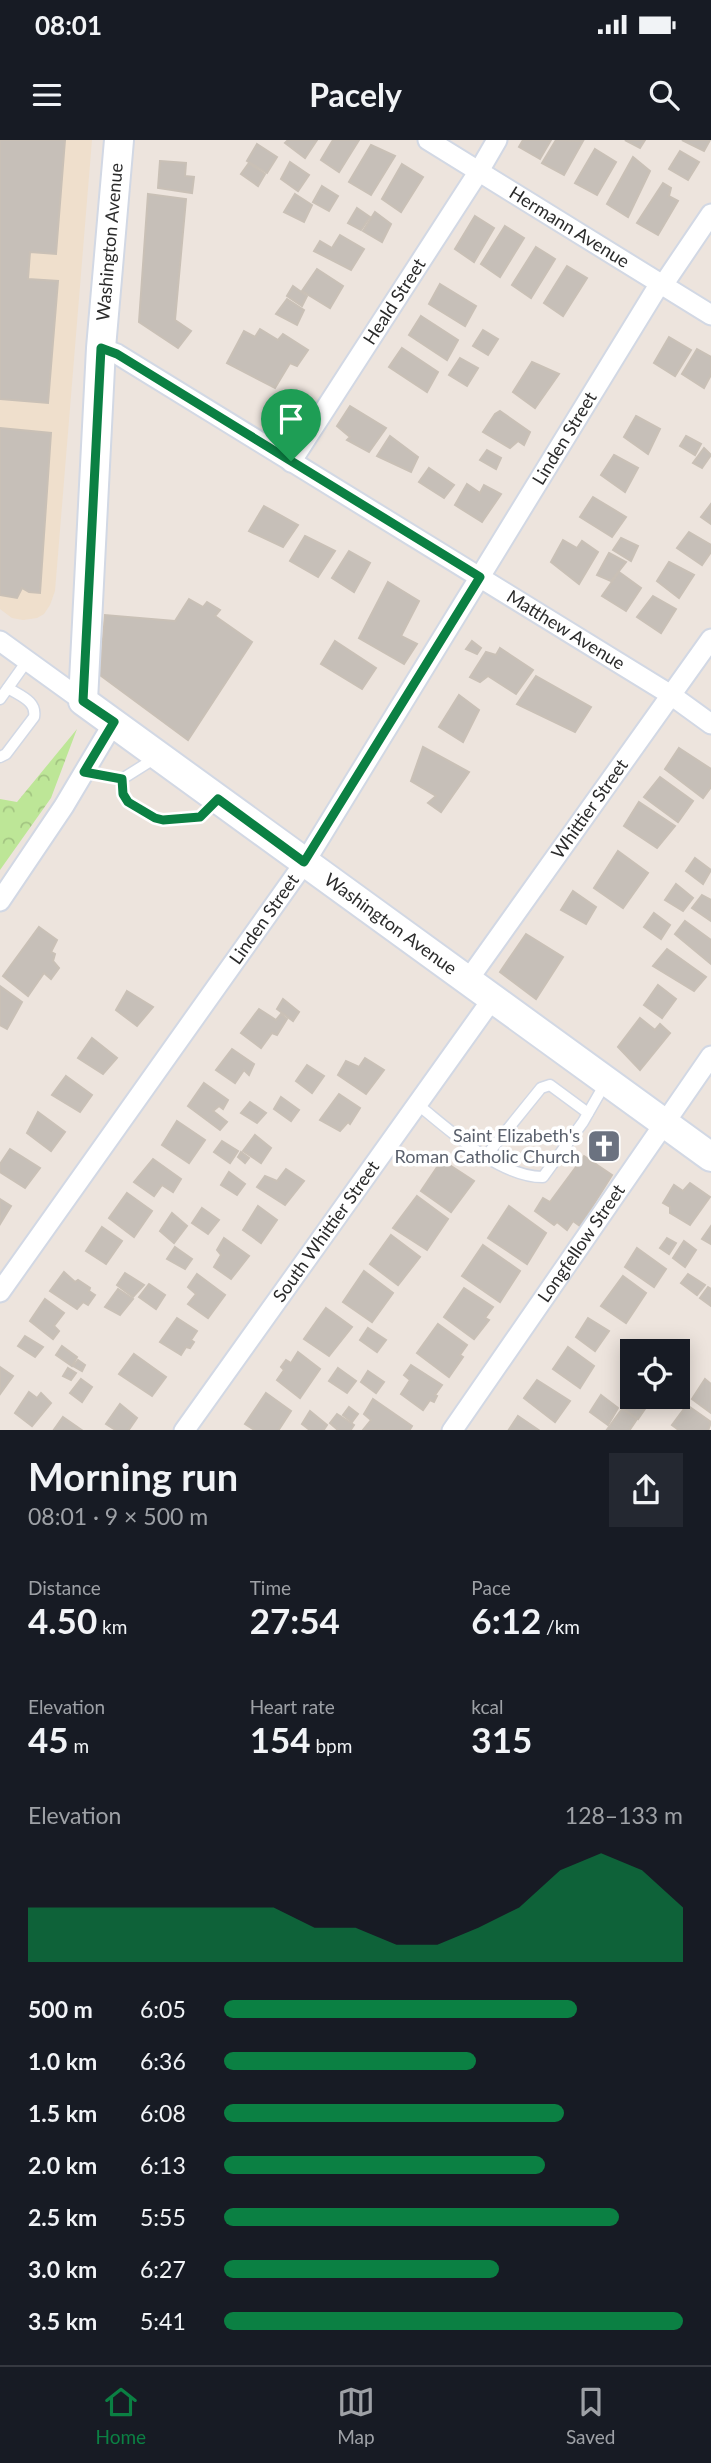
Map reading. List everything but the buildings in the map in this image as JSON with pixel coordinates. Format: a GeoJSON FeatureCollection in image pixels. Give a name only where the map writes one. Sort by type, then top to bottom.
{"type":"FeatureCollection","features":[{"type":"Feature","properties":{"kind":"street","name":"Washington Avenue"},"geometry":{"type":"LineString","coordinates":[[119,140],[101,348],[83,701],[711,1157]]}},
{"type":"Feature","properties":{"kind":"street","name":"Hermann Avenue"},"geometry":{"type":"LineString","coordinates":[[428,140],[711,315]]}},
{"type":"Feature","properties":{"kind":"street","name":"Heald Street"},"geometry":{"type":"LineString","coordinates":[[291,461],[497,140]]}},
{"type":"Feature","properties":{"kind":"street","name":"Linden Street"},"geometry":{"type":"LineString","coordinates":[[0,1292],[304,862],[657,288],[663,285],[711,214]]}},
{"type":"Feature","properties":{"kind":"street","name":"Matthew Avenue"},"geometry":{"type":"LineString","coordinates":[[101,348],[117,354],[480,577],[671,695],[711,724]]}},
{"type":"Feature","properties":{"kind":"street","name":"Whittier Street"},"geometry":{"type":"LineString","coordinates":[[468,980],[711,639]]}},
{"type":"Feature","properties":{"kind":"street"},"geometry":{"type":"LineString","coordinates":[[0,641],[83,701]]}},
{"type":"Feature","properties":{"kind":"street"},"geometry":{"type":"LineString","coordinates":[[0,901],[114,722]]}},
{"type":"Feature","properties":{"kind":"street","name":"South Whittier Street"},"geometry":{"type":"LineString","coordinates":[[184,1430],[493,999]]}},
{"type":"Feature","properties":{"kind":"street","name":"Longfellow Street"},"geometry":{"type":"LineString","coordinates":[[452,1430],[711,1056]]}},
{"type":"Feature","properties":{"kind":"lane"},"geometry":{"type":"LineString","coordinates":[[0,699],[27,661]]}},
{"type":"Feature","properties":{"kind":"lane"},"geometry":{"type":"LineString","coordinates":[[0,757],[6,754],[34,717],[35,710],[33,704],[8,688]]}},
{"type":"Feature","properties":{"kind":"lane"},"geometry":{"type":"LineString","coordinates":[[84,772],[122,779],[159,756]]}},
{"type":"Feature","properties":{"kind":"lane"},"geometry":{"type":"LineString","coordinates":[[122,779],[123,794],[128,802],[163,820],[200,817],[218,799]]}},
{"type":"Feature","properties":{"kind":"lane"},"geometry":{"type":"LineString","coordinates":[[417,1104],[486,1156],[511,1170],[531,1177],[543,1177],[588,1113],[606,1081]]}},
{"type":"Feature","properties":{"kind":"lane"},"geometry":{"type":"LineString","coordinates":[[486,1156],[541,1088],[550,1085],[588,1113]]}},
{"type":"Feature","properties":{"kind":"shaded area"},"geometry":{"type":"Polygon","coordinates":[[[0,140],[92,140],[55,591],[44,614],[23,620],[12,618],[0,609],[0,140]]]}},
{"type":"Feature","properties":{"kind":"green space"},"geometry":{"type":"Polygon","coordinates":[[[77,729],[51,798],[0,870],[0,799],[17,802],[77,729]]]}},
{"type":"Feature","properties":{"kind":"place","name":"Saint Elizabeth's Roman Catholic Church"},"geometry":{"type":"Point","coordinates":[604,1146]}},
{"type":"Feature","properties":{"kind":"route"},"geometry":{"type":"LineString","coordinates":[[101,348],[117,354],[291,461],[480,577],[304,862],[218,799],[200,817],[163,820],[128,802],[123,794],[122,779],[84,772],[114,722],[83,701],[101,348]]}}]}
